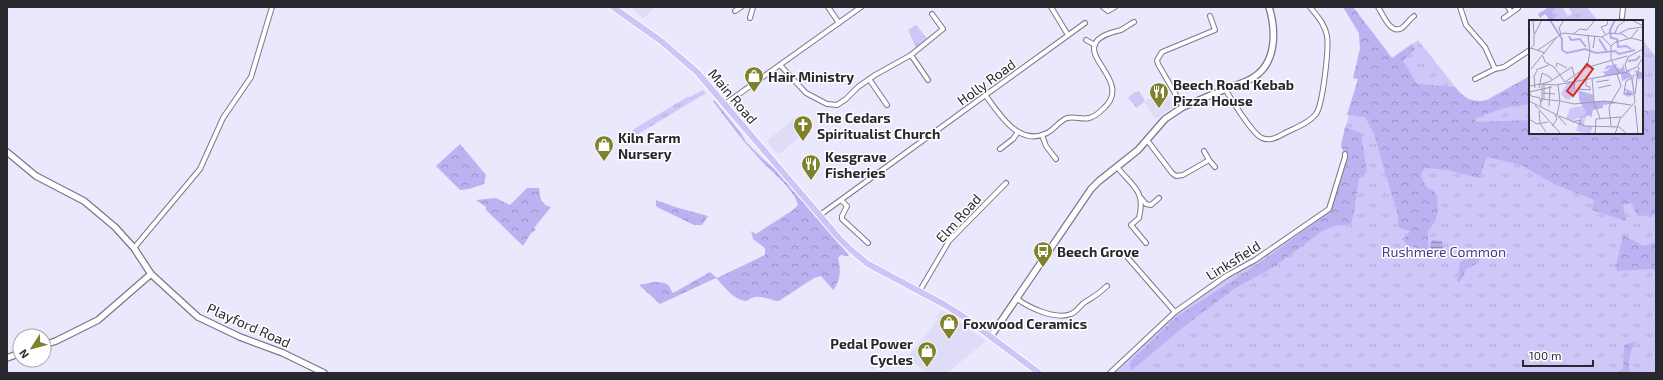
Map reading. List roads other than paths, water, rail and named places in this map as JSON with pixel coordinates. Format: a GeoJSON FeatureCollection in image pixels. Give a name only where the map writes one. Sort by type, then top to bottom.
{"type":"FeatureCollection","features":[{"type":"Feature","properties":{"kind":"main road","name":"Main Road"},"geometry":{"type":"LineString","coordinates":[[613,7],[680,57],[697,72],[842,241],[861,259],[887,275],[953,310],[991,336],[1039,373]]}},
{"type":"Feature","properties":{"kind":"street"},"geometry":{"type":"LineString","coordinates":[[134,248],[200,169],[223,118],[251,77],[272,7]]}},
{"type":"Feature","properties":{"kind":"street"},"geometry":{"type":"LineString","coordinates":[[735,11],[741,7]]}},
{"type":"Feature","properties":{"kind":"street"},"geometry":{"type":"LineString","coordinates":[[828,7],[839,23]]}},
{"type":"Feature","properties":{"kind":"street"},"geometry":{"type":"LineString","coordinates":[[724,104],[861,7]]}},
{"type":"Feature","properties":{"kind":"street"},"geometry":{"type":"LineString","coordinates":[[1052,7],[1068,35]]}},
{"type":"Feature","properties":{"kind":"street"},"geometry":{"type":"LineString","coordinates":[[1103,7],[1108,11],[1115,7]]}},
{"type":"Feature","properties":{"kind":"street"},"geometry":{"type":"LineString","coordinates":[[991,336],[1016,298],[1099,181],[1138,150],[1165,119],[1183,107],[1254,77],[1260,72],[1267,62],[1274,34],[1269,7]]}},
{"type":"Feature","properties":{"kind":"street"},"geometry":{"type":"LineString","coordinates":[[1225,89],[1254,132],[1267,140],[1307,122],[1314,116],[1317,113],[1322,97],[1327,37],[1322,22],[1310,7]]}},
{"type":"Feature","properties":{"kind":"street"},"geometry":{"type":"LineString","coordinates":[[1378,7],[1389,26],[1394,29],[1402,28],[1415,16]]}},
{"type":"Feature","properties":{"kind":"street"},"geometry":{"type":"LineString","coordinates":[[1460,7],[1466,24],[1485,47],[1495,69]]}},
{"type":"Feature","properties":{"kind":"street"},"geometry":{"type":"LineString","coordinates":[[1508,7],[1511,12]]}},
{"type":"Feature","properties":{"kind":"street"},"geometry":{"type":"LineString","coordinates":[[1622,17],[1623,7]]}},
{"type":"Feature","properties":{"kind":"street"},"geometry":{"type":"LineString","coordinates":[[750,18],[755,8]]}},
{"type":"Feature","properties":{"kind":"street"},"geometry":{"type":"LineString","coordinates":[[1504,18],[1518,8]]}},
{"type":"Feature","properties":{"kind":"street"},"geometry":{"type":"LineString","coordinates":[[780,65],[803,91],[831,105],[837,105],[846,100],[868,79],[911,55],[943,29],[932,14]]}},
{"type":"Feature","properties":{"kind":"street"},"geometry":{"type":"LineString","coordinates":[[1183,107],[1157,60],[1162,52],[1215,30],[1210,16]]}},
{"type":"Feature","properties":{"kind":"street"},"geometry":{"type":"LineString","coordinates":[[986,96],[1009,125],[1018,132],[1032,136],[1042,135],[1067,118],[1091,118],[1103,109],[1109,102],[1112,93],[1111,83],[1094,50],[1095,45],[1098,40],[1106,35],[1134,22]]}},
{"type":"Feature","properties":{"kind":"street","name":"Holly Road"},"geometry":{"type":"LineString","coordinates":[[820,215],[1085,23]]}},
{"type":"Feature","properties":{"kind":"street"},"geometry":{"type":"LineString","coordinates":[[1086,40],[1095,45]]}},
{"type":"Feature","properties":{"kind":"street"},"geometry":{"type":"LineString","coordinates":[[1475,79],[1482,78],[1495,69],[1504,67],[1529,51]]}},
{"type":"Feature","properties":{"kind":"street"},"geometry":{"type":"LineString","coordinates":[[911,55],[928,80]]}},
{"type":"Feature","properties":{"kind":"street"},"geometry":{"type":"LineString","coordinates":[[868,79],[887,105]]}},
{"type":"Feature","properties":{"kind":"street"},"geometry":{"type":"LineString","coordinates":[[1000,149],[1013,139],[1018,132]]}},
{"type":"Feature","properties":{"kind":"street"},"geometry":{"type":"LineString","coordinates":[[1042,135],[1046,146],[1056,159]]}},
{"type":"Feature","properties":{"kind":"street"},"geometry":{"type":"LineString","coordinates":[[1148,140],[1172,173],[1176,176],[1183,175],[1209,160]]}},
{"type":"Feature","properties":{"kind":"street"},"geometry":{"type":"LineString","coordinates":[[1204,151],[1215,167]]}},
{"type":"Feature","properties":{"kind":"street","name":"Playford Road"},"geometry":{"type":"LineString","coordinates":[[7,152],[36,176],[84,201],[116,227],[134,248],[151,274],[198,317],[240,337],[283,353],[324,373]]}},
{"type":"Feature","properties":{"kind":"street","name":"Linksfield"},"geometry":{"type":"LineString","coordinates":[[1110,373],[1175,312],[1226,276],[1255,260],[1329,209],[1345,154]]}},
{"type":"Feature","properties":{"kind":"street"},"geometry":{"type":"LineString","coordinates":[[1117,167],[1135,187],[1146,204],[1151,204],[1159,198]]}},
{"type":"Feature","properties":{"kind":"street","name":"Elm Road"},"geometry":{"type":"LineString","coordinates":[[919,292],[949,241],[1006,183]]}},
{"type":"Feature","properties":{"kind":"street"},"geometry":{"type":"LineString","coordinates":[[1142,198],[1139,218],[1131,225],[1146,243]]}},
{"type":"Feature","properties":{"kind":"street"},"geometry":{"type":"LineString","coordinates":[[841,200],[847,206],[842,219],[868,243]]}},
{"type":"Feature","properties":{"kind":"street"},"geometry":{"type":"LineString","coordinates":[[1128,258],[1175,312]]}},
{"type":"Feature","properties":{"kind":"street"},"geometry":{"type":"LineString","coordinates":[[52,343],[98,320],[151,274]]}},
{"type":"Feature","properties":{"kind":"street"},"geometry":{"type":"LineString","coordinates":[[1016,298],[1032,308],[1044,312],[1061,315],[1071,314],[1083,303],[1096,297],[1107,286]]}},
{"type":"Feature","properties":{"kind":"place","name":"Hair Ministry"},"geometry":{"type":"Point","coordinates":[754,93]}},
{"type":"Feature","properties":{"kind":"place","name":"Beech Road Kebab Pizza House"},"geometry":{"type":"Point","coordinates":[1159,109]}},
{"type":"Feature","properties":{"kind":"place","name":"The Cedars Spiritualist Church"},"geometry":{"type":"Point","coordinates":[803,142]}},
{"type":"Feature","properties":{"kind":"place","name":"Kiln Farm Nursery"},"geometry":{"type":"Point","coordinates":[604,162]}},
{"type":"Feature","properties":{"kind":"place","name":"Kesgrave Fisheries"},"geometry":{"type":"Point","coordinates":[811,181]}},
{"type":"Feature","properties":{"kind":"place","name":"Beech Grove"},"geometry":{"type":"Point","coordinates":[1043,268]}},
{"type":"Feature","properties":{"kind":"place","name":"Foxwood Ceramics"},"geometry":{"type":"Point","coordinates":[949,340]}},
{"type":"Feature","properties":{"kind":"place","name":"Pedal Power Cycles"},"geometry":{"type":"Point","coordinates":[927,368]}},
{"type":"Feature","properties":{"kind":"park label","name":"Rushmere Common"},"geometry":{"type":"Point","coordinates":[1444,251]}}]}
